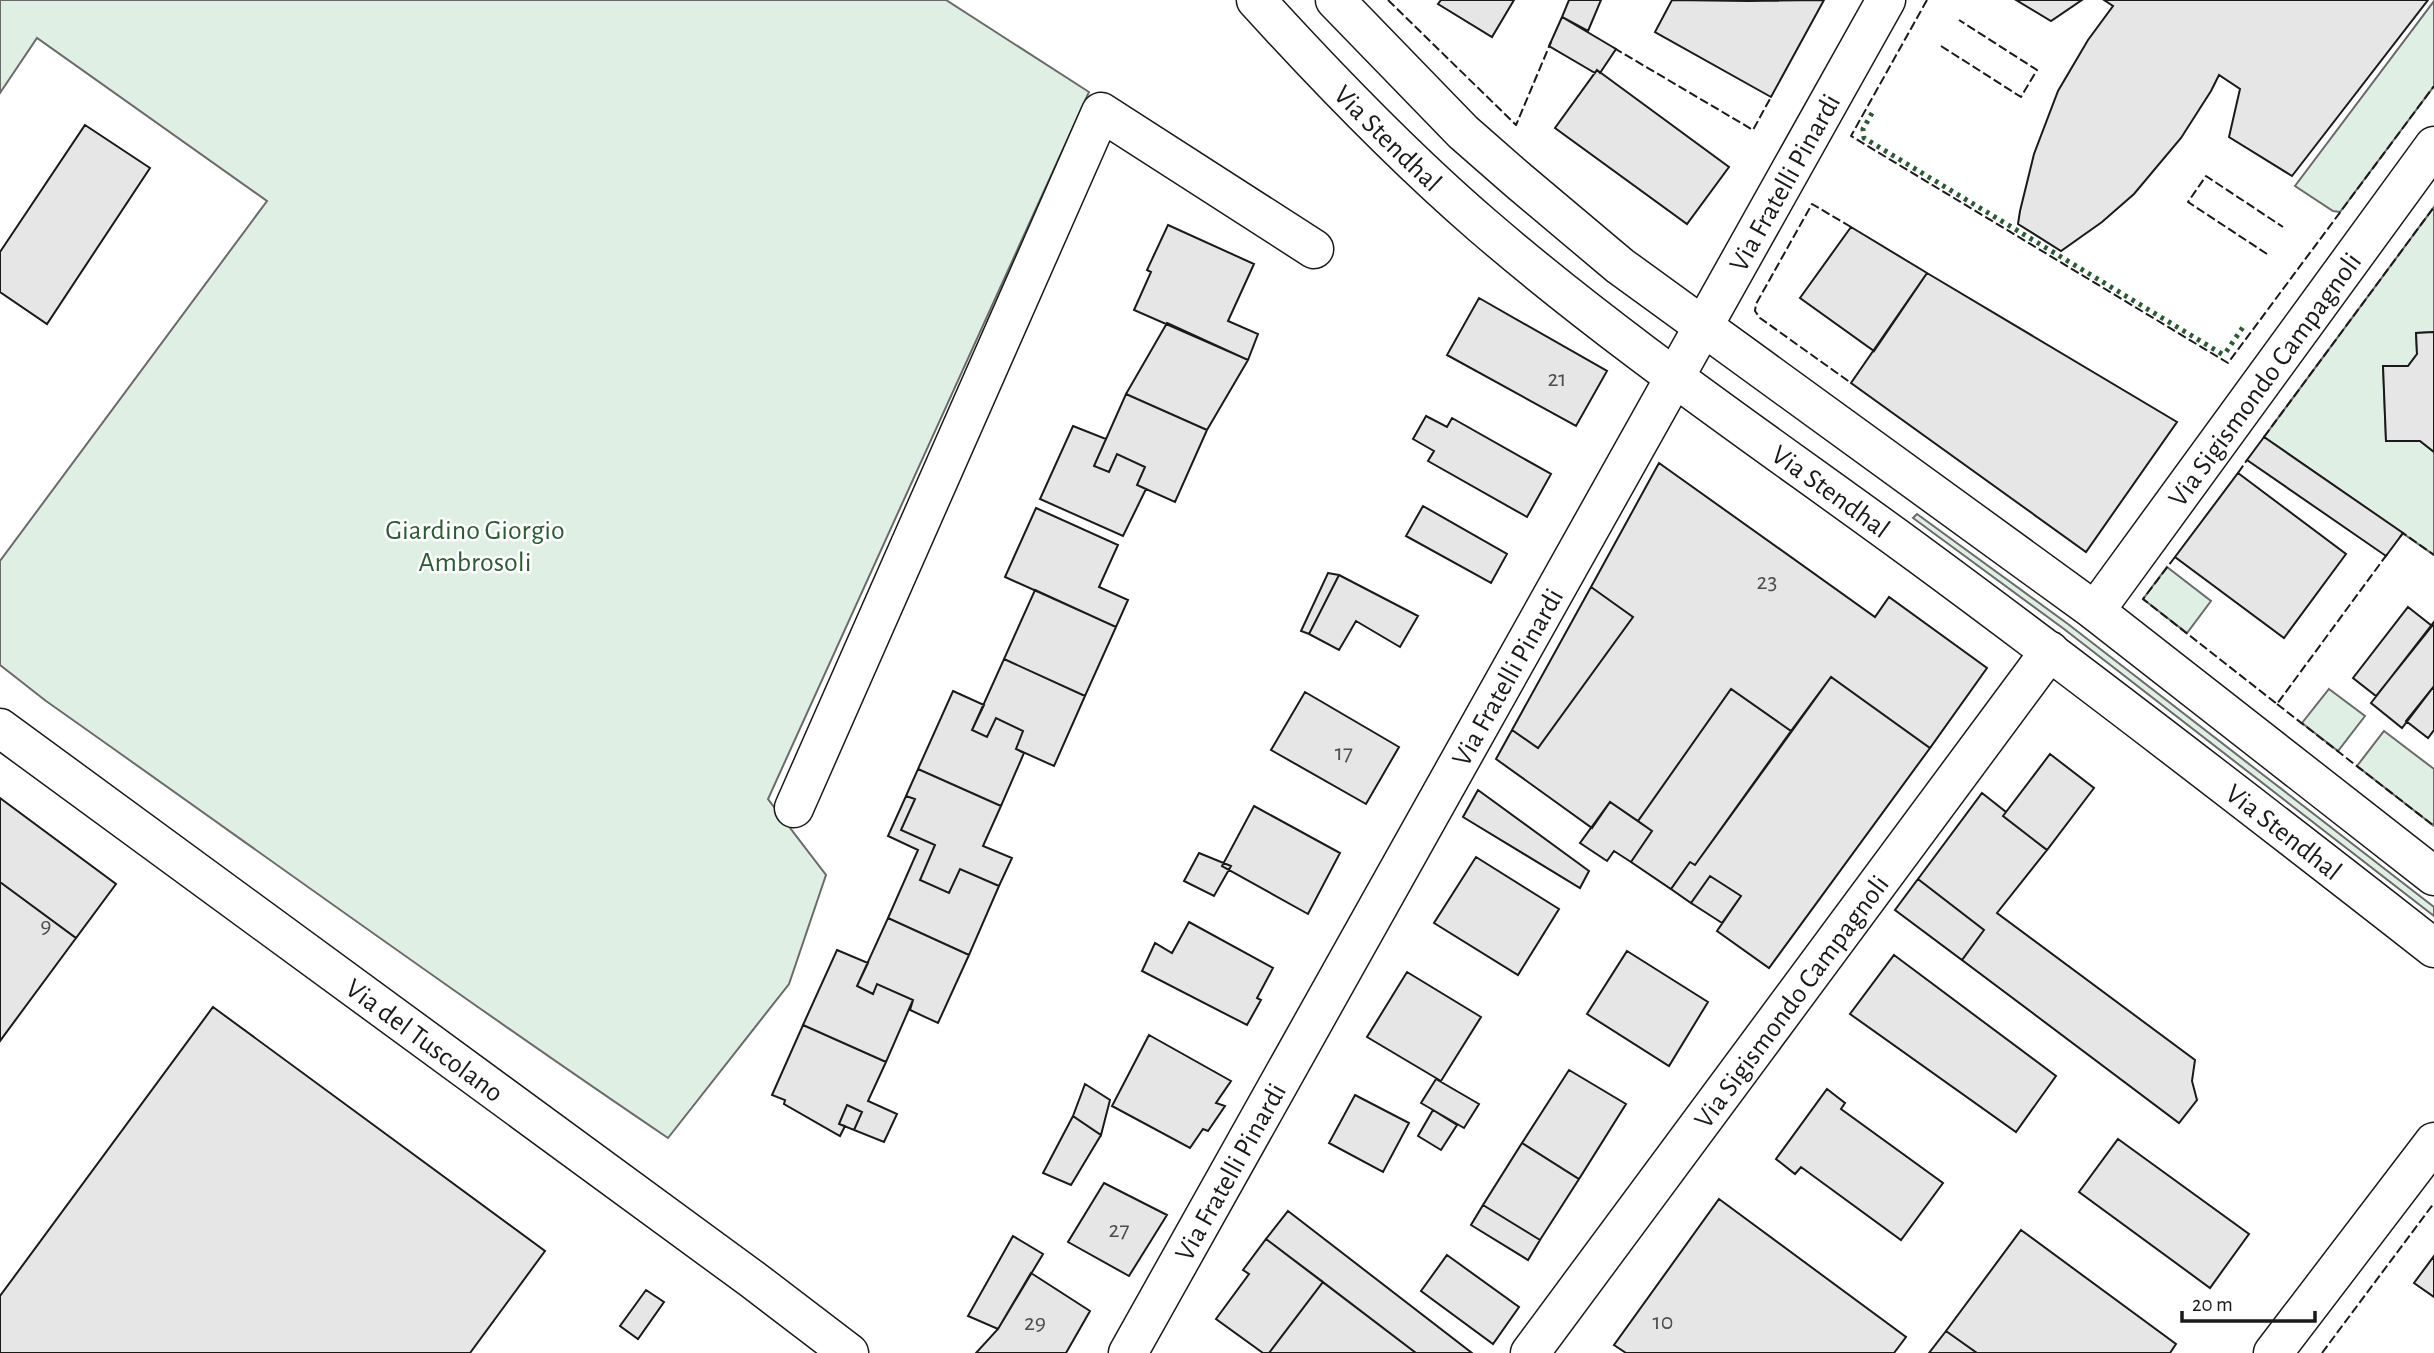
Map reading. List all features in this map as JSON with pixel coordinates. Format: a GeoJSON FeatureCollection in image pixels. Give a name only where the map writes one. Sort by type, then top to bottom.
{"type":"FeatureCollection","features":[{"type":"Feature","properties":{"kind":"street","name":"Via Stendhal"},"geometry":{"type":"LineString","coordinates":[[1256,0],[1357,109],[1443,190],[1535,269],[1676,377],[2050,651],[2434,948]]}},
{"type":"Feature","properties":{"kind":"street","name":"Via Stendhal"},"geometry":{"type":"LineString","coordinates":[[1335,0],[1464,132],[1620,266],[2095,611],[2434,876]]}},
{"type":"Feature","properties":{"kind":"street","name":"Via Fratelli Pinardi"},"geometry":{"type":"LineString","coordinates":[[1128,1353],[1886,0]]}},
{"type":"Feature","properties":{"kind":"street"},"geometry":{"type":"LineString","coordinates":[[794,808],[1101,112],[1314,249]]}},
{"type":"Feature","properties":{"kind":"street","name":"Via Sigismondo Campagnoli"},"geometry":{"type":"LineString","coordinates":[[2095,611],[2434,146]]}},
{"type":"Feature","properties":{"kind":"street","name":"Via Sigismondo Campagnoli"},"geometry":{"type":"LineString","coordinates":[[1530,1353],[2050,651]]}},
{"type":"Feature","properties":{"kind":"street","name":"Via del Tuscolano"},"geometry":{"type":"LineString","coordinates":[[0,728],[849,1353]]}},
{"type":"Feature","properties":{"kind":"street"},"geometry":{"type":"LineString","coordinates":[[2273,1353],[2434,1142]]}},
{"type":"Feature","properties":{"kind":"green space","name":"Giardino Giorgio Ambrosoli"},"geometry":{"type":"Polygon","coordinates":[[[0,0],[946,0],[1089,92],[768,799],[826,875],[789,984],[668,1138],[356,921],[46,701],[0,665],[0,561],[267,201],[37,38],[0,93],[0,0]]]}},
{"type":"Feature","properties":{"kind":"green space"},"geometry":{"type":"Polygon","coordinates":[[[2434,1],[2434,86],[2340,212],[2333,211],[2295,186],[2434,1]]]}},
{"type":"Feature","properties":{"kind":"green space"},"geometry":{"type":"Polygon","coordinates":[[[2434,207],[2434,332],[2416,333],[2417,354],[2408,366],[2383,366],[2386,441],[2420,441],[2434,452],[2434,555],[2264,437],[2434,207]]]}},
{"type":"Feature","properties":{"kind":"green space"},"geometry":{"type":"Polygon","coordinates":[[[1917,514],[2068,624],[2434,907],[2434,916],[2064,629],[1913,518],[1917,514]]]}},
{"type":"Feature","properties":{"kind":"green space"},"geometry":{"type":"Polygon","coordinates":[[[2167,567],[2211,601],[2187,633],[2143,599],[2167,567]]]}},
{"type":"Feature","properties":{"kind":"green space"},"geometry":{"type":"Polygon","coordinates":[[[2329,689],[2365,716],[2338,751],[2302,723],[2329,689]]]}},
{"type":"Feature","properties":{"kind":"green space"},"geometry":{"type":"Polygon","coordinates":[[[2384,731],[2434,769],[2434,826],[2357,766],[2384,731]]]}},
{"type":"Feature","properties":{"kind":"building"},"geometry":{"type":"Polygon","coordinates":[[[1441,0],[1514,0],[1492,37],[1438,4],[1441,0]]]}},
{"type":"Feature","properties":{"kind":"building"},"geometry":{"type":"Polygon","coordinates":[[[1569,0],[1601,0],[1588,31],[1562,17],[1569,0]]]}},
{"type":"Feature","properties":{"kind":"building"},"geometry":{"type":"Polygon","coordinates":[[[1672,0],[1824,0],[1771,97],[1655,32],[1672,0]]]}},
{"type":"Feature","properties":{"kind":"building"},"geometry":{"type":"Polygon","coordinates":[[[2016,0],[2082,0],[2051,21],[2016,0]]]}},
{"type":"Feature","properties":{"kind":"building"},"geometry":{"type":"Polygon","coordinates":[[[2104,0],[2428,0],[2292,176],[2229,137],[2240,89],[2219,75],[2181,138],[2134,194],[2102,222],[2061,251],[2018,224],[2020,211],[2034,154],[2058,91],[2088,40],[2113,6],[2104,0]]]}},
{"type":"Feature","properties":{"kind":"building"},"geometry":{"type":"Polygon","coordinates":[[[1562,17],[1616,49],[1600,73],[1597,70],[1595,73],[1549,46],[1562,17]]]}},
{"type":"Feature","properties":{"kind":"building"},"geometry":{"type":"Polygon","coordinates":[[[1597,70],[1729,167],[1687,224],[1555,128],[1597,70]]]}},
{"type":"Feature","properties":{"kind":"building"},"geometry":{"type":"Polygon","coordinates":[[[85,125],[150,168],[47,324],[0,292],[0,252],[85,125]]]}},
{"type":"Feature","properties":{"kind":"building"},"geometry":{"type":"Polygon","coordinates":[[[1168,225],[1254,264],[1228,321],[1258,334],[1248,360],[1134,310],[1151,272],[1147,270],[1168,225]]]}},
{"type":"Feature","properties":{"kind":"building"},"geometry":{"type":"Polygon","coordinates":[[[1851,227],[1927,273],[1874,351],[1800,298],[1851,227]]]}},
{"type":"Feature","properties":{"kind":"building"},"geometry":{"type":"Polygon","coordinates":[[[1927,273],[2177,422],[2086,552],[1851,383],[1927,273]]]}},
{"type":"Feature","properties":{"kind":"building"},"geometry":{"type":"Polygon","coordinates":[[[1479,298],[1607,371],[1576,426],[1447,355],[1479,298]]]}},
{"type":"Feature","properties":{"kind":"building"},"geometry":{"type":"Polygon","coordinates":[[[1167,323],[1248,360],[1207,430],[1126,394],[1167,323]]]}},
{"type":"Feature","properties":{"kind":"building"},"geometry":{"type":"Polygon","coordinates":[[[2434,332],[2434,452],[2420,441],[2386,441],[2383,366],[2408,366],[2417,354],[2416,333],[2434,332]]]}},
{"type":"Feature","properties":{"kind":"building"},"geometry":{"type":"Polygon","coordinates":[[[1126,394],[1207,430],[1175,502],[1137,485],[1145,467],[1117,454],[1109,472],[1094,466],[1126,394]]]}},
{"type":"Feature","properties":{"kind":"building"},"geometry":{"type":"Polygon","coordinates":[[[1426,416],[1447,427],[1452,418],[1551,474],[1527,517],[1428,461],[1434,451],[1413,439],[1426,416]]]}},
{"type":"Feature","properties":{"kind":"building"},"geometry":{"type":"Polygon","coordinates":[[[1073,426],[1106,439],[1094,466],[1109,472],[1117,454],[1145,467],[1137,485],[1146,489],[1123,536],[1040,499],[1073,426]]]}},
{"type":"Feature","properties":{"kind":"building"},"geometry":{"type":"Polygon","coordinates":[[[2264,437],[2403,533],[2386,556],[2247,460],[2264,437]]]}},
{"type":"Feature","properties":{"kind":"building"},"geometry":{"type":"Polygon","coordinates":[[[1659,463],[1875,617],[1889,597],[1987,668],[1930,748],[1831,677],[1791,731],[1731,689],[1638,821],[1610,802],[1592,828],[1496,759],[1512,730],[1538,748],[1633,617],[1591,587],[1659,463]]]}},
{"type":"Feature","properties":{"kind":"building"},"geometry":{"type":"Polygon","coordinates":[[[2238,473],[2346,554],[2284,638],[2175,557],[2238,473]]]}},
{"type":"Feature","properties":{"kind":"building"},"geometry":{"type":"Polygon","coordinates":[[[1423,506],[1507,554],[1491,583],[1406,536],[1423,506]]]}},
{"type":"Feature","properties":{"kind":"building"},"geometry":{"type":"Polygon","coordinates":[[[1036,508],[1118,545],[1099,587],[1128,600],[1116,627],[1005,577],[1036,508]]]}},
{"type":"Feature","properties":{"kind":"building"},"geometry":{"type":"Polygon","coordinates":[[[1328,573],[1339,575],[1309,634],[1301,631],[1328,573]]]}},
{"type":"Feature","properties":{"kind":"building"},"geometry":{"type":"Polygon","coordinates":[[[1339,575],[1418,616],[1400,647],[1356,621],[1339,650],[1309,634],[1339,575]]]}},
{"type":"Feature","properties":{"kind":"building"},"geometry":{"type":"Polygon","coordinates":[[[1591,587],[1633,617],[1538,748],[1512,730],[1591,587]]]}},
{"type":"Feature","properties":{"kind":"building"},"geometry":{"type":"Polygon","coordinates":[[[1035,590],[1116,627],[1085,696],[1004,659],[1035,590]]]}},
{"type":"Feature","properties":{"kind":"building"},"geometry":{"type":"Polygon","coordinates":[[[2408,607],[2432,626],[2376,696],[2353,678],[2408,607]]]}},
{"type":"Feature","properties":{"kind":"building"},"geometry":{"type":"Polygon","coordinates":[[[2434,622],[2434,686],[2402,728],[2371,703],[2434,622]]]}},
{"type":"Feature","properties":{"kind":"building"},"geometry":{"type":"Polygon","coordinates":[[[1004,659],[1085,696],[1054,766],[1016,749],[1023,731],[996,718],[987,737],[972,730],[1004,659]]]}},
{"type":"Feature","properties":{"kind":"building"},"geometry":{"type":"Polygon","coordinates":[[[1831,677],[1930,748],[1769,968],[1717,931],[1741,896],[1710,876],[1691,903],[1671,889],[1690,862],[1695,865],[1831,677]]]}},
{"type":"Feature","properties":{"kind":"building"},"geometry":{"type":"Polygon","coordinates":[[[2434,686],[2434,730],[2428,738],[2406,721],[2434,686]]]}},
{"type":"Feature","properties":{"kind":"building"},"geometry":{"type":"Polygon","coordinates":[[[1731,689],[1791,731],[1695,865],[1690,862],[1671,889],[1631,862],[1652,831],[1638,821],[1731,689]]]}},
{"type":"Feature","properties":{"kind":"building"},"geometry":{"type":"Polygon","coordinates":[[[953,691],[984,705],[972,730],[987,737],[996,718],[1023,731],[1016,749],[1024,753],[1001,806],[918,769],[953,691]]]}},
{"type":"Feature","properties":{"kind":"building"},"geometry":{"type":"Polygon","coordinates":[[[1305,692],[1399,747],[1366,804],[1271,750],[1305,692]]]}},
{"type":"Feature","properties":{"kind":"building"},"geometry":{"type":"Polygon","coordinates":[[[2050,754],[2094,788],[2047,850],[2003,816],[2050,754]]]}},
{"type":"Feature","properties":{"kind":"building"},"geometry":{"type":"Polygon","coordinates":[[[918,769],[1001,806],[983,846],[1012,858],[999,886],[960,869],[949,893],[920,880],[935,845],[901,830],[915,799],[906,796],[918,769]]]}},
{"type":"Feature","properties":{"kind":"building"},"geometry":{"type":"Polygon","coordinates":[[[1478,790],[1589,871],[1580,888],[1463,817],[1478,790]]]}},
{"type":"Feature","properties":{"kind":"building"},"geometry":{"type":"Polygon","coordinates":[[[1982,793],[2006,812],[2003,816],[2047,850],[1997,913],[2195,1060],[2192,1081],[2197,1100],[2179,1123],[1962,960],[1984,930],[1918,879],[1982,793]]]}},
{"type":"Feature","properties":{"kind":"building"},"geometry":{"type":"Polygon","coordinates":[[[906,796],[915,799],[901,830],[935,845],[920,880],[949,893],[960,869],[999,886],[969,955],[888,918],[918,850],[888,836],[906,796]]]}},
{"type":"Feature","properties":{"kind":"building"},"geometry":{"type":"Polygon","coordinates":[[[0,798],[116,884],[76,938],[0,882],[0,798]]]}},
{"type":"Feature","properties":{"kind":"building"},"geometry":{"type":"Polygon","coordinates":[[[1610,802],[1652,831],[1631,862],[1614,851],[1607,861],[1580,843],[1610,802]]]}},
{"type":"Feature","properties":{"kind":"building"},"geometry":{"type":"Polygon","coordinates":[[[1254,806],[1340,853],[1308,914],[1222,866],[1254,806]]]}},
{"type":"Feature","properties":{"kind":"building"},"geometry":{"type":"Polygon","coordinates":[[[1199,853],[1231,866],[1214,896],[1184,881],[1199,853]]]}},
{"type":"Feature","properties":{"kind":"building"},"geometry":{"type":"Polygon","coordinates":[[[1476,857],[1559,909],[1518,975],[1434,923],[1476,857]]]}},
{"type":"Feature","properties":{"kind":"building"},"geometry":{"type":"Polygon","coordinates":[[[1710,876],[1741,896],[1722,923],[1691,903],[1710,876]]]}},
{"type":"Feature","properties":{"kind":"building"},"geometry":{"type":"Polygon","coordinates":[[[1918,879],[1984,930],[1962,960],[1895,910],[1918,879]]]}},
{"type":"Feature","properties":{"kind":"building"},"geometry":{"type":"Polygon","coordinates":[[[0,882],[76,938],[0,1041],[0,882]]]}},
{"type":"Feature","properties":{"kind":"building"},"geometry":{"type":"Polygon","coordinates":[[[888,918],[969,955],[938,1023],[910,1010],[913,1000],[877,984],[873,994],[857,986],[888,918]]]}},
{"type":"Feature","properties":{"kind":"building"},"geometry":{"type":"Polygon","coordinates":[[[1189,922],[1273,968],[1257,998],[1261,1000],[1247,1025],[1142,971],[1155,943],[1172,953],[1189,922]]]}},
{"type":"Feature","properties":{"kind":"building"},"geometry":{"type":"Polygon","coordinates":[[[837,950],[868,963],[857,986],[873,994],[877,984],[913,1000],[886,1062],[803,1025],[837,950]]]}},
{"type":"Feature","properties":{"kind":"building"},"geometry":{"type":"Polygon","coordinates":[[[1627,951],[1708,1002],[1669,1066],[1587,1014],[1627,951]]]}},
{"type":"Feature","properties":{"kind":"building"},"geometry":{"type":"Polygon","coordinates":[[[1894,955],[2056,1076],[2016,1132],[1850,1014],[1894,955]]]}},
{"type":"Feature","properties":{"kind":"building"},"geometry":{"type":"Polygon","coordinates":[[[1407,972],[1481,1017],[1441,1081],[1367,1037],[1407,972]]]}},
{"type":"Feature","properties":{"kind":"building"},"geometry":{"type":"Polygon","coordinates":[[[213,1007],[545,1251],[470,1353],[0,1353],[0,1296],[213,1007]]]}},
{"type":"Feature","properties":{"kind":"building"},"geometry":{"type":"Polygon","coordinates":[[[803,1025],[886,1062],[868,1101],[897,1114],[884,1142],[854,1130],[862,1112],[847,1105],[839,1124],[845,1126],[840,1136],[784,1104],[785,1100],[772,1095],[803,1025]]]}},
{"type":"Feature","properties":{"kind":"building"},"geometry":{"type":"Polygon","coordinates":[[[1149,1035],[1231,1081],[1216,1103],[1225,1106],[1208,1131],[1203,1129],[1190,1148],[1112,1106],[1149,1035]]]}},
{"type":"Feature","properties":{"kind":"building"},"geometry":{"type":"Polygon","coordinates":[[[1569,1070],[1626,1104],[1579,1179],[1522,1143],[1569,1070]]]}},
{"type":"Feature","properties":{"kind":"building"},"geometry":{"type":"Polygon","coordinates":[[[1436,1079],[1479,1104],[1464,1128],[1421,1103],[1436,1079]]]}},
{"type":"Feature","properties":{"kind":"building"},"geometry":{"type":"Polygon","coordinates":[[[1085,1084],[1110,1100],[1101,1135],[1073,1116],[1085,1084]]]}},
{"type":"Feature","properties":{"kind":"building"},"geometry":{"type":"Polygon","coordinates":[[[1827,1089],[1845,1103],[1841,1109],[1943,1183],[1901,1240],[1801,1167],[1795,1174],[1776,1159],[1827,1089]]]}},
{"type":"Feature","properties":{"kind":"building"},"geometry":{"type":"Polygon","coordinates":[[[1355,1095],[1409,1123],[1383,1172],[1329,1143],[1355,1095]]]}},
{"type":"Feature","properties":{"kind":"building"},"geometry":{"type":"Polygon","coordinates":[[[847,1105],[862,1112],[854,1130],[839,1124],[847,1105]]]}},
{"type":"Feature","properties":{"kind":"building"},"geometry":{"type":"Polygon","coordinates":[[[1433,1110],[1457,1125],[1441,1150],[1418,1136],[1433,1110]]]}},
{"type":"Feature","properties":{"kind":"building"},"geometry":{"type":"Polygon","coordinates":[[[1073,1116],[1101,1135],[1071,1185],[1043,1173],[1073,1116]]]}},
{"type":"Feature","properties":{"kind":"building"},"geometry":{"type":"Polygon","coordinates":[[[2118,1139],[2249,1234],[2210,1288],[2079,1192],[2118,1139]]]}},
{"type":"Feature","properties":{"kind":"building"},"geometry":{"type":"Polygon","coordinates":[[[1522,1143],[1579,1179],[1540,1240],[1483,1205],[1522,1143]]]}},
{"type":"Feature","properties":{"kind":"building"},"geometry":{"type":"Polygon","coordinates":[[[1104,1183],[1167,1215],[1129,1276],[1068,1242],[1104,1183]]]}},
{"type":"Feature","properties":{"kind":"building"},"geometry":{"type":"Polygon","coordinates":[[[1719,1199],[1906,1337],[1894,1353],[1626,1353],[1614,1345],[1719,1199]]]}},
{"type":"Feature","properties":{"kind":"building"},"geometry":{"type":"Polygon","coordinates":[[[1483,1205],[1540,1240],[1528,1260],[1471,1225],[1483,1205]]]}},
{"type":"Feature","properties":{"kind":"building"},"geometry":{"type":"Polygon","coordinates":[[[1288,1211],[1472,1353],[1416,1353],[1266,1239],[1288,1211]]]}},
{"type":"Feature","properties":{"kind":"building"},"geometry":{"type":"Polygon","coordinates":[[[2021,1230],[2176,1344],[2170,1353],[1977,1353],[1946,1331],[2021,1230]]]}},
{"type":"Feature","properties":{"kind":"building"},"geometry":{"type":"Polygon","coordinates":[[[1013,1236],[1043,1254],[998,1329],[968,1316],[1013,1236]]]}},
{"type":"Feature","properties":{"kind":"building"},"geometry":{"type":"Polygon","coordinates":[[[1266,1239],[1323,1282],[1269,1353],[1263,1353],[1216,1319],[1249,1274],[1243,1270],[1266,1239]]]}},
{"type":"Feature","properties":{"kind":"building"},"geometry":{"type":"Polygon","coordinates":[[[1447,1255],[1519,1307],[1493,1344],[1421,1291],[1447,1255]]]}},
{"type":"Feature","properties":{"kind":"building"},"geometry":{"type":"Polygon","coordinates":[[[2434,1256],[2434,1297],[2414,1283],[2434,1256]]]}},
{"type":"Feature","properties":{"kind":"building"},"geometry":{"type":"Polygon","coordinates":[[[1031,1273],[1090,1311],[1066,1353],[976,1353],[998,1329],[1031,1273]]]}},
{"type":"Feature","properties":{"kind":"building"},"geometry":{"type":"Polygon","coordinates":[[[1323,1282],[1416,1353],[1269,1353],[1323,1282]]]}},
{"type":"Feature","properties":{"kind":"building"},"geometry":{"type":"Polygon","coordinates":[[[646,1290],[664,1302],[638,1339],[620,1326],[646,1290]]]}},
{"type":"Feature","properties":{"kind":"building"},"geometry":{"type":"Polygon","coordinates":[[[1946,1331],[1977,1353],[1929,1353],[1946,1331]]]}},
{"type":"Feature","properties":{"kind":"hedge"},"geometry":{"type":"LineString","coordinates":[[1872,113],[1863,129],[1864,138],[2222,354],[2243,327]]}},
{"type":"Feature","properties":{"kind":"fence"},"geometry":{"type":"LineString","coordinates":[[1388,0],[1516,125],[1551,42]]}},
{"type":"Feature","properties":{"kind":"fence"},"geometry":{"type":"LineString","coordinates":[[1927,0],[1851,136],[2228,363],[2434,86]]}},
{"type":"Feature","properties":{"kind":"fence"},"geometry":{"type":"LineString","coordinates":[[1941,46],[2021,97],[2037,70],[1959,20]]}},
{"type":"Feature","properties":{"kind":"fence"},"geometry":{"type":"LineString","coordinates":[[1614,48],[1753,130],[1771,97]]}},
{"type":"Feature","properties":{"kind":"fence"},"geometry":{"type":"LineString","coordinates":[[2267,254],[2188,202],[2206,176],[2283,227]]}},
{"type":"Feature","properties":{"kind":"fence"},"geometry":{"type":"LineString","coordinates":[[1851,227],[1812,204],[1756,304],[1755,311],[1760,318],[1851,383]]}},
{"type":"Feature","properties":{"kind":"fence"},"geometry":{"type":"LineString","coordinates":[[2264,437],[2434,207]]}},
{"type":"Feature","properties":{"kind":"fence"},"geometry":{"type":"LineString","coordinates":[[2238,473],[2247,460]]}},
{"type":"Feature","properties":{"kind":"fence"},"geometry":{"type":"LineString","coordinates":[[2400,537],[2403,533],[2434,555]]}},
{"type":"Feature","properties":{"kind":"fence"},"geometry":{"type":"LineString","coordinates":[[2175,557],[2143,599],[2277,704],[2388,553]]}},
{"type":"Feature","properties":{"kind":"fence"},"geometry":{"type":"LineString","coordinates":[[2277,704],[2434,826]]}},
{"type":"Feature","properties":{"kind":"fence"},"geometry":{"type":"LineString","coordinates":[[2322,1353],[2434,1203]]}}]}
